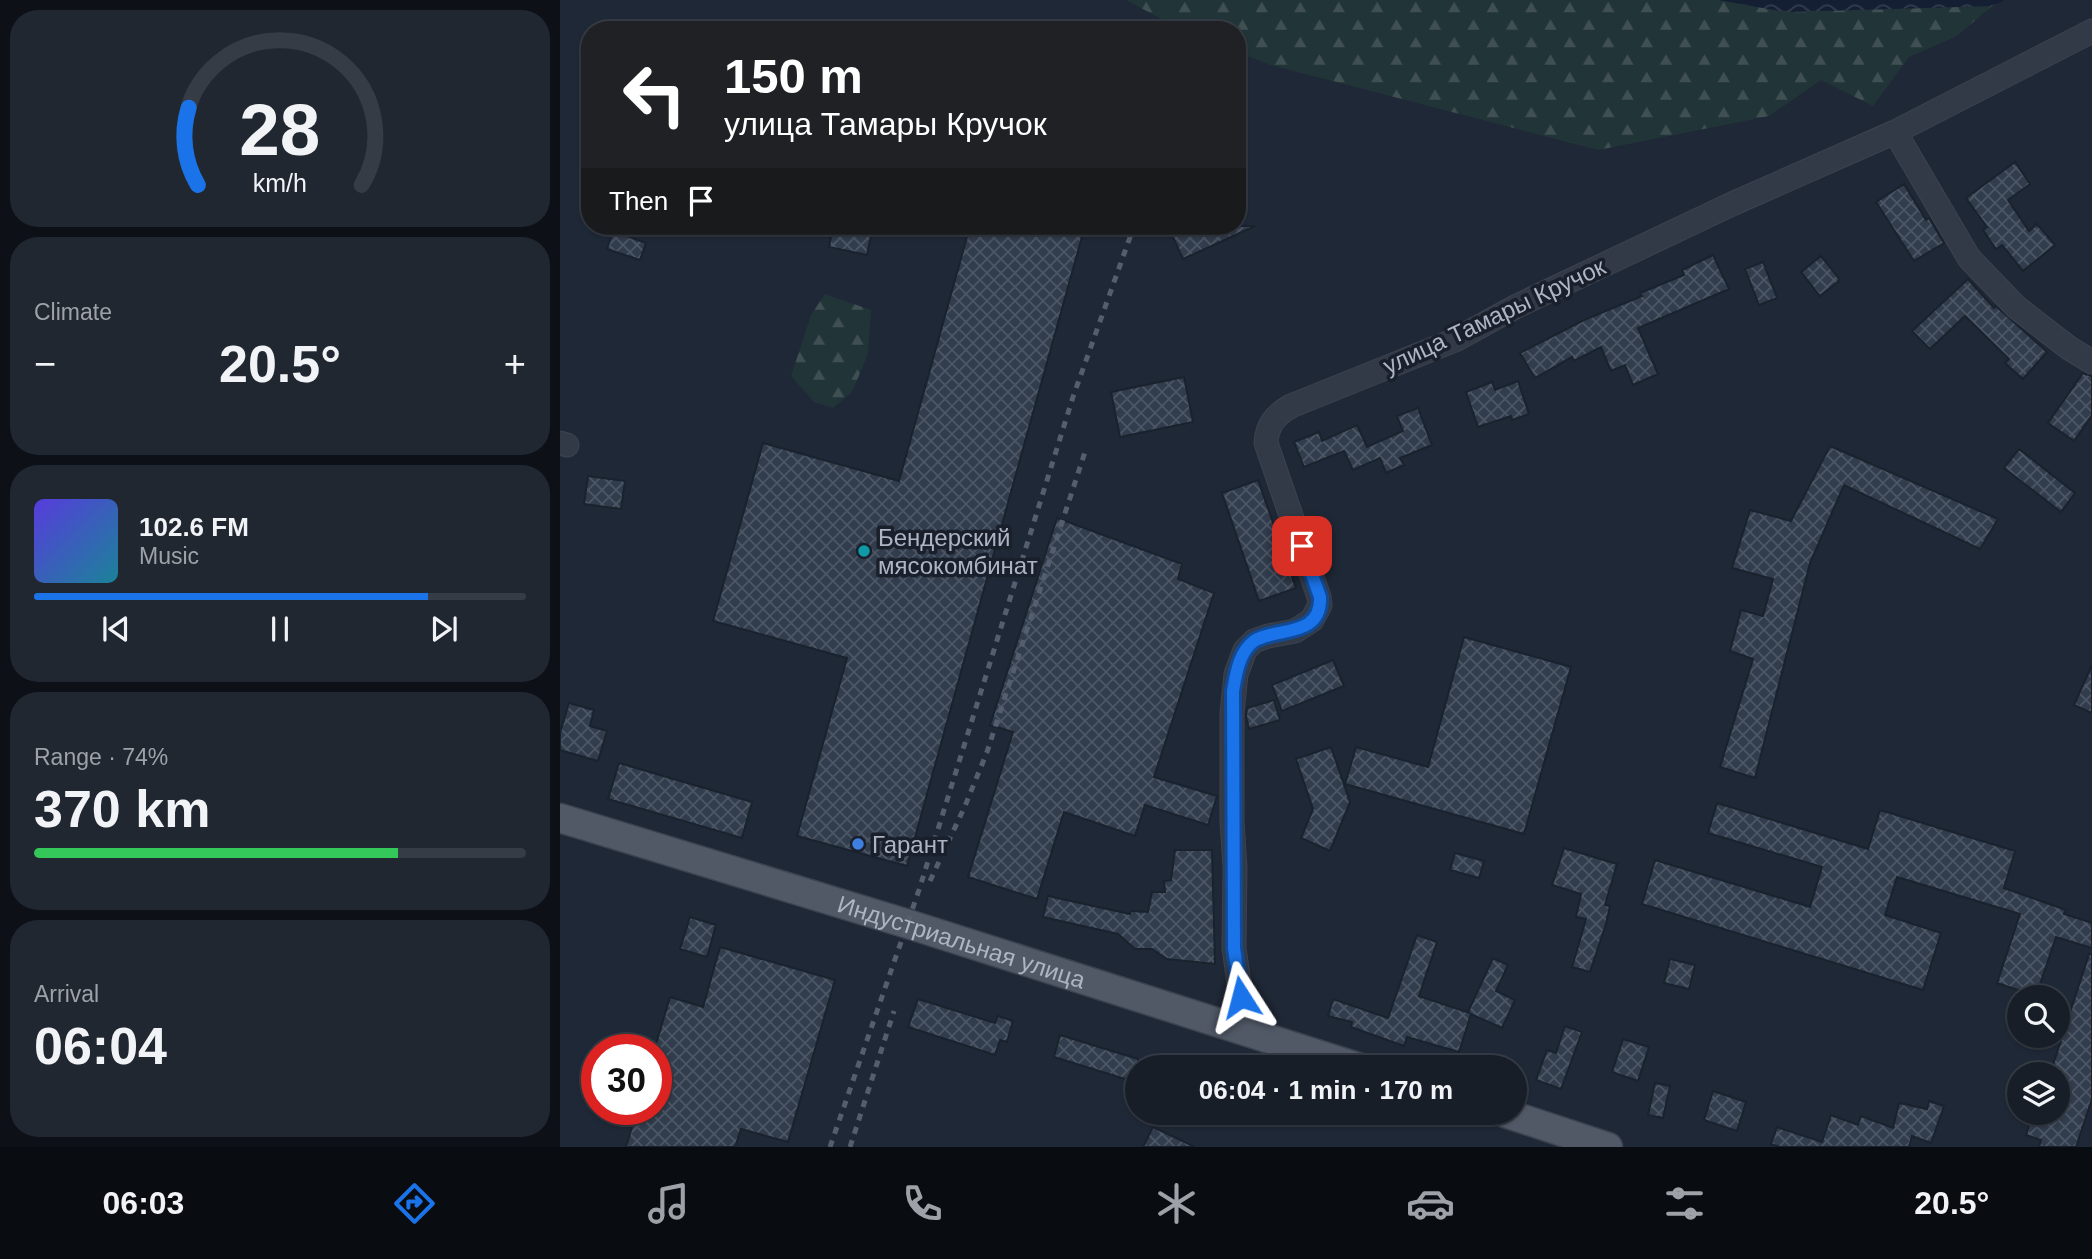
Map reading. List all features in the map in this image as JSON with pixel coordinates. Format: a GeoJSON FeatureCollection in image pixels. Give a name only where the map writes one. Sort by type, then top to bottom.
{"type":"FeatureCollection","features":[{"type":"Feature","properties":{"kind":"main road","name":"Индустриальная улица"},"geometry":{"type":"LineString","coordinates":[[560,818],[905,923],[1320,1055]]}},
{"type":"Feature","properties":{"kind":"main road"},"geometry":{"type":"LineString","coordinates":[[1527,1120],[1608,1147]]}},
{"type":"Feature","properties":{"kind":"street","name":"улица Тамары Кручок"},"geometry":{"type":"LineString","coordinates":[[1232,1027],[1241,997],[1234,948],[1236,868],[1232,820],[1232,713],[1236,674],[1245,650],[1254,641],[1305,626],[1312,620],[1320,605],[1320,597],[1266,443],[1273,419],[1291,406],[1455,341],[1517,306],[1732,204],[1895,132],[2092,32]]}},
{"type":"Feature","properties":{"kind":"street"},"geometry":{"type":"LineString","coordinates":[[1895,132],[1969,258],[2016,307],[2069,348],[2092,362]]}},
{"type":"Feature","properties":{"kind":"green space"},"geometry":{"type":"Polygon","coordinates":[[[1126,0],[1719,0],[1786,12],[1992,6],[1957,36],[1909,57],[1873,106],[1821,80],[1769,116],[1598,150],[1271,65],[1246,55],[1246,21],[1165,21],[1126,0]]]}},
{"type":"Feature","properties":{"kind":"green space"},"geometry":{"type":"Polygon","coordinates":[[[825,294],[871,310],[868,354],[852,392],[833,408],[814,402],[791,376],[811,315],[825,294]]]}},
{"type":"Feature","properties":{"kind":"water"},"geometry":{"type":"Polygon","coordinates":[[[1719,0],[2005,0],[1992,6],[1786,12],[1719,0]]]}},
{"type":"Feature","properties":{"kind":"building"},"geometry":{"type":"Polygon","coordinates":[[[2015,162],[2030,184],[2008,200],[2029,231],[2037,224],[2055,245],[2023,271],[2002,245],[1996,249],[1983,230],[1987,227],[1966,198],[2015,162]]]}},
{"type":"Feature","properties":{"kind":"building"},"geometry":{"type":"Polygon","coordinates":[[[1904,184],[1944,243],[1914,261],[1876,202],[1904,184]]]}},
{"type":"Feature","properties":{"kind":"building"},"geometry":{"type":"Polygon","coordinates":[[[612,235],[624,235],[646,243],[640,260],[607,249],[612,235]]]}},
{"type":"Feature","properties":{"kind":"building"},"geometry":{"type":"Polygon","coordinates":[[[831,235],[871,235],[867,255],[829,247],[831,235]]]}},
{"type":"Feature","properties":{"kind":"building","name":"Бендерский мясокомбинат"},"geometry":{"type":"Polygon","coordinates":[[[967,235],[1082,235],[907,866],[797,836],[847,658],[713,621],[763,443],[899,481],[967,235]]]}},
{"type":"Feature","properties":{"kind":"building"},"geometry":{"type":"Polygon","coordinates":[[[1172,235],[1235,235],[1183,259],[1172,235]]]}},
{"type":"Feature","properties":{"kind":"building"},"geometry":{"type":"Polygon","coordinates":[[[1713,255],[1729,289],[1638,328],[1658,374],[1633,385],[1625,365],[1611,371],[1601,347],[1574,361],[1572,357],[1535,378],[1520,353],[1584,320],[1642,296],[1640,293],[1684,275],[1682,270],[1713,255]]]}},
{"type":"Feature","properties":{"kind":"building"},"geometry":{"type":"Polygon","coordinates":[[[1821,256],[1840,280],[1820,296],[1801,272],[1821,256]]]}},
{"type":"Feature","properties":{"kind":"building"},"geometry":{"type":"Polygon","coordinates":[[[1763,262],[1777,298],[1759,305],[1745,269],[1763,262]]]}},
{"type":"Feature","properties":{"kind":"building"},"geometry":{"type":"Polygon","coordinates":[[[1968,279],[1994,308],[1996,306],[2047,352],[2023,379],[2005,363],[2009,359],[1965,316],[1930,349],[1912,331],[1968,279]]]}},
{"type":"Feature","properties":{"kind":"building"},"geometry":{"type":"Polygon","coordinates":[[[2083,373],[2092,376],[2092,415],[2074,441],[2048,423],[2083,373]]]}},
{"type":"Feature","properties":{"kind":"building"},"geometry":{"type":"Polygon","coordinates":[[[1184,377],[1193,422],[1120,437],[1111,392],[1184,377]]]}},
{"type":"Feature","properties":{"kind":"building"},"geometry":{"type":"Polygon","coordinates":[[[1518,381],[1529,414],[1512,420],[1511,416],[1478,427],[1466,392],[1492,382],[1495,390],[1518,381]]]}},
{"type":"Feature","properties":{"kind":"building"},"geometry":{"type":"Polygon","coordinates":[[[1418,408],[1432,445],[1400,458],[1404,465],[1386,473],[1380,458],[1353,470],[1344,451],[1304,467],[1294,442],[1319,432],[1322,441],[1357,425],[1367,447],[1403,431],[1397,416],[1418,408]]]}},
{"type":"Feature","properties":{"kind":"building"},"geometry":{"type":"Polygon","coordinates":[[[1830,446],[1998,519],[1980,549],[1844,485],[1810,563],[1755,778],[1720,767],[1753,659],[1730,651],[1741,610],[1763,616],[1773,579],[1732,568],[1750,510],[1791,521],[1830,446]]]}},
{"type":"Feature","properties":{"kind":"building"},"geometry":{"type":"Polygon","coordinates":[[[2019,449],[2075,493],[2061,512],[2004,468],[2019,449]]]}},
{"type":"Feature","properties":{"kind":"building"},"geometry":{"type":"Polygon","coordinates":[[[588,476],[625,481],[621,509],[584,504],[588,476]]]}},
{"type":"Feature","properties":{"kind":"building"},"geometry":{"type":"Polygon","coordinates":[[[1258,480],[1296,588],[1259,601],[1222,493],[1258,480]]]}},
{"type":"Feature","properties":{"kind":"building"},"geometry":{"type":"Polygon","coordinates":[[[1057,518],[1182,564],[1178,579],[1214,593],[1154,777],[1217,796],[1208,825],[1145,805],[1135,836],[1064,812],[1037,899],[968,877],[1013,732],[990,725],[1057,518]]]}},
{"type":"Feature","properties":{"kind":"building"},"geometry":{"type":"Polygon","coordinates":[[[1464,637],[1571,667],[1524,834],[1345,784],[1356,747],[1428,767],[1464,637]]]}},
{"type":"Feature","properties":{"kind":"building"},"geometry":{"type":"Polygon","coordinates":[[[1333,660],[1344,686],[1282,711],[1272,685],[1333,660]]]}},
{"type":"Feature","properties":{"kind":"building"},"geometry":{"type":"Polygon","coordinates":[[[2092,665],[2092,713],[2074,705],[2092,665]]]}},
{"type":"Feature","properties":{"kind":"building"},"geometry":{"type":"Polygon","coordinates":[[[1274,700],[1280,720],[1249,729],[1247,708],[1274,700]]]}},
{"type":"Feature","properties":{"kind":"building"},"geometry":{"type":"Polygon","coordinates":[[[569,703],[594,710],[590,726],[607,731],[598,761],[560,750],[560,733],[569,703]]]}},
{"type":"Feature","properties":{"kind":"building"},"geometry":{"type":"Polygon","coordinates":[[[1331,747],[1350,802],[1330,851],[1301,838],[1313,809],[1296,759],[1331,747]]]}},
{"type":"Feature","properties":{"kind":"building"},"geometry":{"type":"Polygon","coordinates":[[[619,763],[752,802],[742,838],[608,799],[619,763]]]}},
{"type":"Feature","properties":{"kind":"building"},"geometry":{"type":"Polygon","coordinates":[[[1717,803],[1868,849],[1880,810],[2015,851],[2004,888],[2066,910],[2064,914],[2092,923],[2092,948],[2056,937],[2040,985],[2007,986],[1997,983],[2020,914],[1897,877],[1885,915],[1941,933],[1923,990],[1642,904],[1655,860],[1810,907],[1822,867],[1708,833],[1717,803]]]}},
{"type":"Feature","properties":{"kind":"building"},"geometry":{"type":"Polygon","coordinates":[[[1564,848],[1617,864],[1605,905],[1610,906],[1606,924],[1590,972],[1572,967],[1586,919],[1576,917],[1581,894],[1552,885],[1564,848]]]}},
{"type":"Feature","properties":{"kind":"building"},"geometry":{"type":"Polygon","coordinates":[[[1175,850],[1212,850],[1215,964],[1167,959],[1152,949],[1135,949],[1118,934],[1043,917],[1048,896],[1130,914],[1131,911],[1148,912],[1152,892],[1165,892],[1164,881],[1171,880],[1175,850]]]}},
{"type":"Feature","properties":{"kind":"building"},"geometry":{"type":"Polygon","coordinates":[[[1455,853],[1484,861],[1479,878],[1450,870],[1455,853]]]}},
{"type":"Feature","properties":{"kind":"building"},"geometry":{"type":"Polygon","coordinates":[[[690,917],[716,925],[707,957],[680,949],[690,917]]]}},
{"type":"Feature","properties":{"kind":"building"},"geometry":{"type":"Polygon","coordinates":[[[1417,935],[1437,942],[1419,996],[1470,1013],[1468,1012],[1493,958],[1508,965],[1496,991],[1515,1000],[1502,1028],[1471,1014],[1459,1052],[1407,1037],[1404,1046],[1351,1027],[1352,1022],[1328,1016],[1333,999],[1388,1018],[1417,935]]]}},
{"type":"Feature","properties":{"kind":"building"},"geometry":{"type":"Polygon","coordinates":[[[720,947],[835,980],[788,1142],[741,1129],[735,1147],[626,1147],[633,1125],[672,1125],[672,1034],[659,1034],[670,997],[703,1007],[720,947]]]}},
{"type":"Feature","properties":{"kind":"building"},"geometry":{"type":"Polygon","coordinates":[[[2089,954],[2092,954],[2092,1099],[2076,1147],[2039,1147],[2041,1140],[2026,1135],[2029,1125],[2070,1125],[2070,1062],[2054,1062],[2058,1048],[2070,1048],[2070,1012],[2089,954]]]}},
{"type":"Feature","properties":{"kind":"building"},"geometry":{"type":"Polygon","coordinates":[[[1670,959],[1695,965],[1689,989],[1664,983],[1670,959]]]}},
{"type":"Feature","properties":{"kind":"building"},"geometry":{"type":"Polygon","coordinates":[[[918,999],[995,1023],[998,1016],[1013,1021],[1007,1042],[1000,1040],[995,1055],[908,1027],[918,999]]]}},
{"type":"Feature","properties":{"kind":"building"},"geometry":{"type":"Polygon","coordinates":[[[1565,1026],[1582,1032],[1561,1089],[1536,1080],[1547,1050],[1556,1053],[1565,1026]]]}},
{"type":"Feature","properties":{"kind":"building"},"geometry":{"type":"Polygon","coordinates":[[[1060,1035],[1125,1055],[1125,1079],[1054,1057],[1060,1035]]]}},
{"type":"Feature","properties":{"kind":"building"},"geometry":{"type":"Polygon","coordinates":[[[1623,1039],[1649,1047],[1638,1081],[1612,1072],[1623,1039]]]}},
{"type":"Feature","properties":{"kind":"building"},"geometry":{"type":"Polygon","coordinates":[[[1655,1083],[1670,1086],[1663,1118],[1648,1115],[1655,1083]]]}},
{"type":"Feature","properties":{"kind":"building"},"geometry":{"type":"Polygon","coordinates":[[[1713,1091],[1746,1102],[1737,1131],[1704,1120],[1713,1091]]]}},
{"type":"Feature","properties":{"kind":"building"},"geometry":{"type":"Polygon","coordinates":[[[1929,1101],[1944,1106],[1931,1143],[1912,1136],[1909,1147],[1780,1147],[1771,1144],[1777,1127],[1822,1142],[1831,1115],[1858,1125],[1861,1116],[1893,1128],[1899,1103],[1927,1109],[1929,1101]]]}},
{"type":"Feature","properties":{"kind":"building"},"geometry":{"type":"Polygon","coordinates":[[[1153,1127],[1195,1147],[1143,1147],[1153,1127]]]}},
{"type":"Feature","properties":{"kind":"railway"},"geometry":{"type":"LineString","coordinates":[[830,1147],[919,890],[1073,397],[1131,235]]}},
{"type":"Feature","properties":{"kind":"railway"},"geometry":{"type":"LineString","coordinates":[[930,881],[987,752],[1085,452]]}},
{"type":"Feature","properties":{"kind":"railway"},"geometry":{"type":"LineString","coordinates":[[850,1147],[894,1011]]}},
{"type":"Feature","properties":{"kind":"place","name":"Бендерский мясокомбинат"},"geometry":{"type":"Point","coordinates":[864,551]}},
{"type":"Feature","properties":{"kind":"place","name":"Гарант"},"geometry":{"type":"Point","coordinates":[858,844]}},
{"type":"Feature","properties":{"kind":"route"},"geometry":{"type":"LineString","coordinates":[[1241,997],[1234,948],[1236,868],[1232,820],[1233,691],[1245,650],[1254,641],[1295,631],[1312,620],[1317,612],[1320,597],[1302,546]]}}]}
